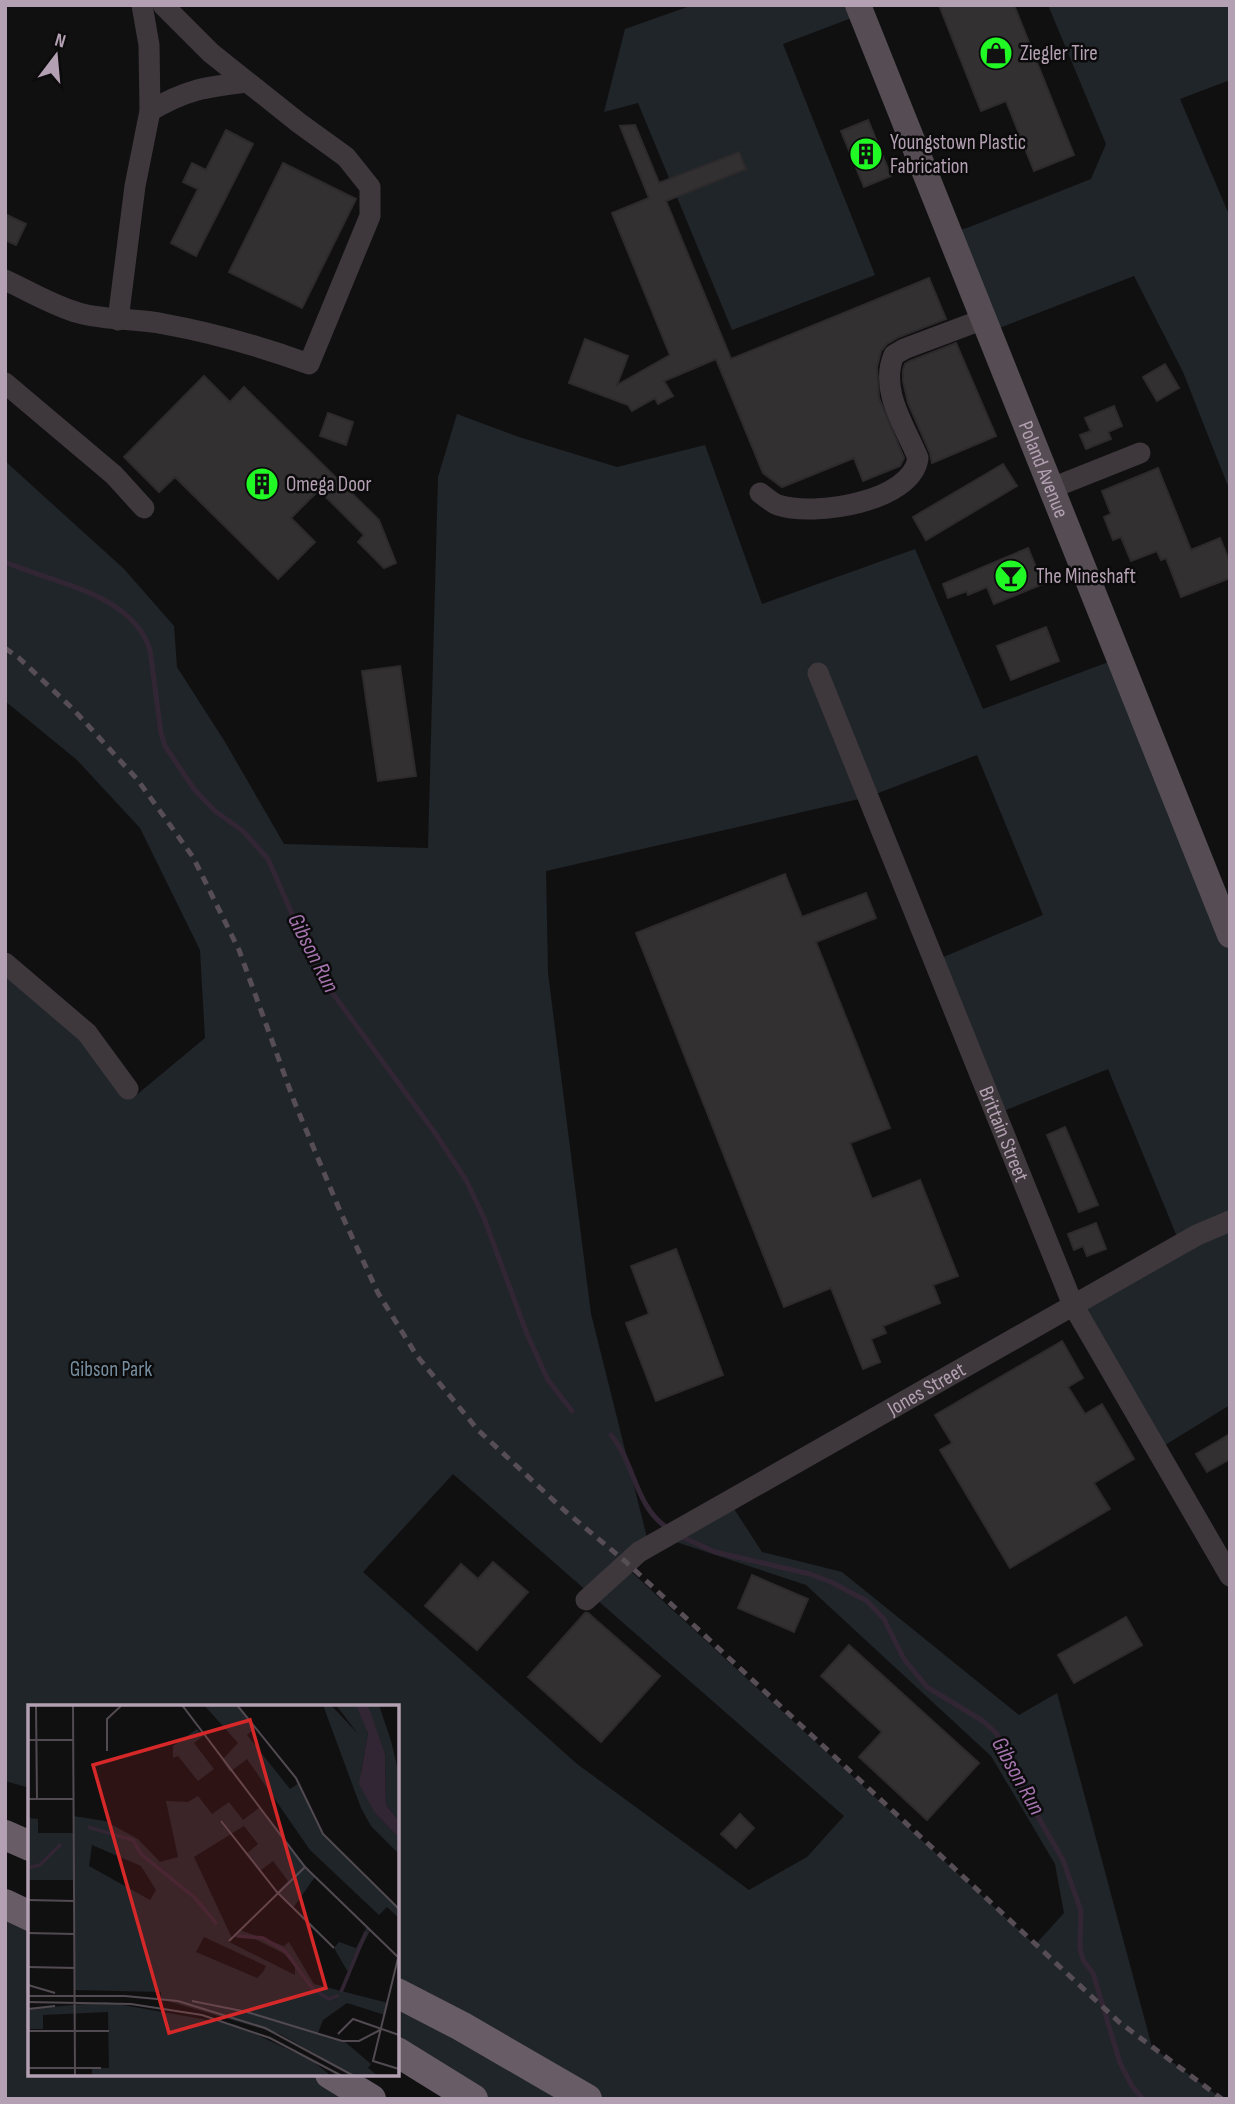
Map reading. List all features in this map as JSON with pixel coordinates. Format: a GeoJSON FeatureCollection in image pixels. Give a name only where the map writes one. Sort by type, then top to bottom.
{"type":"FeatureCollection","features":[{"type":"Feature","properties":{"kind":"highway"},"geometry":{"type":"LineString","coordinates":[[5,1835],[28,1844]]}},
{"type":"Feature","properties":{"kind":"highway"},"geometry":{"type":"LineString","coordinates":[[5,1905],[28,1915]]}},
{"type":"Feature","properties":{"kind":"highway"},"geometry":{"type":"LineString","coordinates":[[399,1994],[461,2026],[587,2099]]}},
{"type":"Feature","properties":{"kind":"highway"},"geometry":{"type":"LineString","coordinates":[[399,2053],[473,2099]]}},
{"type":"Feature","properties":{"kind":"highway"},"geometry":{"type":"LineString","coordinates":[[333,2076],[371,2099]]}},
{"type":"Feature","properties":{"kind":"main road","name":"Poland Avenue"},"geometry":{"type":"LineString","coordinates":[[858,5],[1230,935]]}},
{"type":"Feature","properties":{"kind":"street"},"geometry":{"type":"LineString","coordinates":[[118,320],[135,186],[150,111],[149,45],[142,5]]}},
{"type":"Feature","properties":{"kind":"street"},"geometry":{"type":"LineString","coordinates":[[5,281],[76,312],[106,320],[162,323],[211,333],[251,343],[309,364],[370,216],[370,187],[346,157],[211,53],[163,5]]}},
{"type":"Feature","properties":{"kind":"street"},"geometry":{"type":"LineString","coordinates":[[150,111],[175,96],[205,87],[247,82]]}},
{"type":"Feature","properties":{"kind":"street"},"geometry":{"type":"LineString","coordinates":[[760,493],[776,505],[794,509],[841,507],[870,499],[897,487],[911,477],[917,468],[918,458],[890,392],[888,379],[894,355],[984,319]]}},
{"type":"Feature","properties":{"kind":"street"},"geometry":{"type":"LineString","coordinates":[[5,383],[114,475],[144,508]]}},
{"type":"Feature","properties":{"kind":"street"},"geometry":{"type":"LineString","coordinates":[[1052,488],[1140,453]]}},
{"type":"Feature","properties":{"kind":"street","name":"Brittain Street"},"geometry":{"type":"LineString","coordinates":[[818,673],[1073,1305],[1230,1576]]}},
{"type":"Feature","properties":{"kind":"street"},"geometry":{"type":"LineString","coordinates":[[5,964],[87,1033],[128,1089]]}},
{"type":"Feature","properties":{"kind":"street","name":"Jones Street"},"geometry":{"type":"LineString","coordinates":[[586,1600],[626,1562],[669,1535],[1197,1235],[1230,1222]]}},
{"type":"Feature","properties":{"kind":"green space"},"geometry":{"type":"Polygon","coordinates":[[[693,5],[858,5],[862,14],[783,44],[875,275],[732,330],[638,103],[604,112],[625,29],[693,5]]]}},
{"type":"Feature","properties":{"kind":"green space"},"geometry":{"type":"Polygon","coordinates":[[[1048,5],[1230,5],[1230,80],[1180,99],[1230,217],[1230,491],[1183,372],[1134,276],[989,332],[949,232],[967,228],[1091,179],[1106,144],[1048,5]]]}},
{"type":"Feature","properties":{"kind":"green space","name":"Gibson Park"},"geometry":{"type":"Polygon","coordinates":[[[457,414],[519,437],[617,467],[705,445],[762,604],[915,549],[983,709],[1119,658],[1230,935],[1230,1405],[1157,1450],[1073,1305],[1180,1244],[1108,1069],[996,1114],[934,961],[1043,915],[977,755],[868,797],[546,871],[548,973],[591,1314],[649,1546],[623,1564],[1035,1945],[1064,1913],[1055,1864],[991,1756],[806,1585],[664,1538],[729,1501],[762,1552],[842,1572],[1019,1715],[1057,1693],[1152,2047],[1222,2099],[473,2099],[399,2053],[399,1705],[28,1705],[28,1787],[5,1781],[5,963],[87,1033],[134,1097],[205,1038],[200,950],[140,828],[77,760],[5,701],[5,461],[124,569],[174,626],[177,667],[225,742],[284,844],[428,848],[438,477],[457,414]],[[453,1474],[363,1572],[577,1764],[749,1890],[807,1857],[844,1816],[453,1474]]]}},
{"type":"Feature","properties":{"kind":"green space"},"geometry":{"type":"Polygon","coordinates":[[[5,1904],[28,1915],[28,2076],[333,2076],[371,2099],[5,2099],[5,1904]]]}},
{"type":"Feature","properties":{"kind":"building","name":"Ziegler Tire"},"geometry":{"type":"Polygon","coordinates":[[[939,5],[1014,5],[1074,155],[1034,171],[1006,101],[981,111],[939,5]]]}},
{"type":"Feature","properties":{"kind":"building","name":"Youngstown Plastic Fabrication"},"geometry":{"type":"Polygon","coordinates":[[[868,120],[891,176],[864,187],[841,131],[868,120]]]}},
{"type":"Feature","properties":{"kind":"building"},"geometry":{"type":"Polygon","coordinates":[[[635,125],[659,183],[739,152],[746,169],[666,201],[731,359],[929,278],[946,319],[887,344],[881,351],[877,367],[879,398],[904,458],[900,466],[863,481],[854,458],[782,487],[763,473],[716,359],[664,381],[673,396],[658,404],[655,398],[632,411],[628,405],[569,383],[585,339],[628,356],[617,385],[670,355],[612,213],[649,198],[620,126],[635,125]]]}},
{"type":"Feature","properties":{"kind":"building"},"geometry":{"type":"Polygon","coordinates":[[[226,130],[253,144],[196,256],[171,243],[198,189],[183,182],[192,163],[206,170],[226,130]]]}},
{"type":"Feature","properties":{"kind":"building"},"geometry":{"type":"Polygon","coordinates":[[[283,163],[356,199],[302,308],[229,272],[283,163]]]}},
{"type":"Feature","properties":{"kind":"building"},"geometry":{"type":"Polygon","coordinates":[[[5,214],[26,224],[16,245],[5,240],[5,214]]]}},
{"type":"Feature","properties":{"kind":"building"},"geometry":{"type":"Polygon","coordinates":[[[956,343],[996,436],[932,463],[908,403],[903,370],[905,364],[910,361],[956,343]]]}},
{"type":"Feature","properties":{"kind":"building"},"geometry":{"type":"Polygon","coordinates":[[[1165,364],[1179,388],[1157,401],[1143,377],[1165,364]]]}},
{"type":"Feature","properties":{"kind":"building","name":"Omega Door"},"geometry":{"type":"Polygon","coordinates":[[[204,376],[230,402],[244,387],[379,520],[396,563],[384,568],[358,542],[364,535],[319,490],[291,518],[315,542],[278,579],[175,477],[159,492],[124,457],[204,376]]]}},
{"type":"Feature","properties":{"kind":"building"},"geometry":{"type":"Polygon","coordinates":[[[1114,406],[1122,426],[1108,432],[1111,439],[1086,449],[1080,435],[1091,431],[1085,418],[1114,406]]]}},
{"type":"Feature","properties":{"kind":"building"},"geometry":{"type":"Polygon","coordinates":[[[328,413],[353,422],[346,445],[320,436],[328,413]]]}},
{"type":"Feature","properties":{"kind":"building"},"geometry":{"type":"Polygon","coordinates":[[[1003,464],[1017,486],[926,540],[913,517],[1003,464]]]}},
{"type":"Feature","properties":{"kind":"building"},"geometry":{"type":"Polygon","coordinates":[[[1158,468],[1191,550],[1220,538],[1230,563],[1230,578],[1181,597],[1166,558],[1161,560],[1157,551],[1131,561],[1121,537],[1113,540],[1104,517],[1111,514],[1102,491],[1158,468]]]}},
{"type":"Feature","properties":{"kind":"building","name":"The Mineshaft"},"geometry":{"type":"Polygon","coordinates":[[[1028,548],[1043,584],[994,604],[987,587],[968,595],[967,591],[948,598],[943,584],[1028,548]]]}},
{"type":"Feature","properties":{"kind":"building"},"geometry":{"type":"Polygon","coordinates":[[[1046,627],[1059,661],[1011,680],[997,646],[1046,627]]]}},
{"type":"Feature","properties":{"kind":"building"},"geometry":{"type":"Polygon","coordinates":[[[400,666],[416,776],[378,781],[362,671],[400,666]]]}},
{"type":"Feature","properties":{"kind":"building"},"geometry":{"type":"Polygon","coordinates":[[[785,874],[802,917],[866,893],[876,918],[816,942],[890,1128],[850,1143],[872,1199],[920,1180],[958,1276],[933,1285],[940,1303],[883,1326],[886,1333],[871,1339],[880,1362],[863,1369],[831,1288],[784,1307],[636,933],[785,874]]]}},
{"type":"Feature","properties":{"kind":"building"},"geometry":{"type":"Polygon","coordinates":[[[1065,1127],[1098,1205],[1079,1212],[1047,1135],[1065,1127]]]}},
{"type":"Feature","properties":{"kind":"building"},"geometry":{"type":"Polygon","coordinates":[[[1096,1223],[1106,1249],[1087,1256],[1083,1246],[1074,1250],[1068,1234],[1096,1223]]]}},
{"type":"Feature","properties":{"kind":"building"},"geometry":{"type":"Polygon","coordinates":[[[676,1249],[723,1375],[656,1401],[626,1323],[649,1314],[631,1266],[676,1249]]]}},
{"type":"Feature","properties":{"kind":"building"},"geometry":{"type":"Polygon","coordinates":[[[1062,1341],[1083,1378],[1068,1387],[1085,1414],[1102,1404],[1134,1459],[1094,1483],[1110,1509],[1010,1568],[940,1450],[952,1443],[935,1415],[1062,1341]]]}},
{"type":"Feature","properties":{"kind":"building"},"geometry":{"type":"Polygon","coordinates":[[[1230,1434],[1230,1459],[1207,1472],[1196,1454],[1230,1434]]]}},
{"type":"Feature","properties":{"kind":"building"},"geometry":{"type":"Polygon","coordinates":[[[493,1562],[528,1592],[477,1650],[425,1606],[461,1564],[478,1579],[493,1562]]]}},
{"type":"Feature","properties":{"kind":"building"},"geometry":{"type":"Polygon","coordinates":[[[752,1575],[808,1599],[794,1632],[738,1608],[752,1575]]]}},
{"type":"Feature","properties":{"kind":"building"},"geometry":{"type":"Polygon","coordinates":[[[585,1613],[660,1676],[601,1742],[528,1677],[585,1613]]]}},
{"type":"Feature","properties":{"kind":"building"},"geometry":{"type":"Polygon","coordinates":[[[1126,1617],[1142,1645],[1074,1683],[1058,1655],[1126,1617]]]}},
{"type":"Feature","properties":{"kind":"building"},"geometry":{"type":"Polygon","coordinates":[[[849,1645],[979,1763],[927,1820],[859,1757],[882,1732],[821,1676],[849,1645]]]}},
{"type":"Feature","properties":{"kind":"building"},"geometry":{"type":"Polygon","coordinates":[[[740,1814],[754,1828],[736,1848],[721,1834],[740,1814]]]}},
{"type":"Feature","properties":{"kind":"waterway","name":"Gibson Run"},"geometry":{"type":"LineString","coordinates":[[5,562],[89,592],[126,615],[141,631],[150,650],[165,746],[194,789],[215,811],[243,831],[268,859],[310,955],[328,987],[435,1133],[466,1180],[484,1218],[527,1334],[548,1380],[572,1411]]}},
{"type":"Feature","properties":{"kind":"waterway","name":"Gibson Run"},"geometry":{"type":"LineString","coordinates":[[611,1435],[649,1509],[669,1529]]}},
{"type":"Feature","properties":{"kind":"waterway","name":"Gibson Run"},"geometry":{"type":"LineString","coordinates":[[680,1536],[715,1552],[810,1574],[867,1601],[884,1619],[904,1659],[927,1687],[983,1721],[996,1733],[1009,1752],[1026,1796],[1063,1860],[1081,1911],[1080,1948],[1083,1960],[1093,1973],[1120,2063],[1132,2086],[1143,2099]]}},
{"type":"Feature","properties":{"kind":"railway"},"geometry":{"type":"LineString","coordinates":[[5,648],[73,709],[137,779],[193,857],[239,950],[294,1101],[378,1293],[417,1356],[478,1430],[565,1511],[626,1562],[1119,2022],[1222,2099]]}},
{"type":"Feature","properties":{"kind":"place","name":"Ziegler Tire"},"geometry":{"type":"Point","coordinates":[996,53]}},
{"type":"Feature","properties":{"kind":"place","name":"Youngstown Plastic Fabrication"},"geometry":{"type":"Point","coordinates":[866,154]}},
{"type":"Feature","properties":{"kind":"place","name":"Omega Door"},"geometry":{"type":"Point","coordinates":[262,484]}},
{"type":"Feature","properties":{"kind":"place","name":"The Mineshaft"},"geometry":{"type":"Point","coordinates":[1011,576]}}]}
